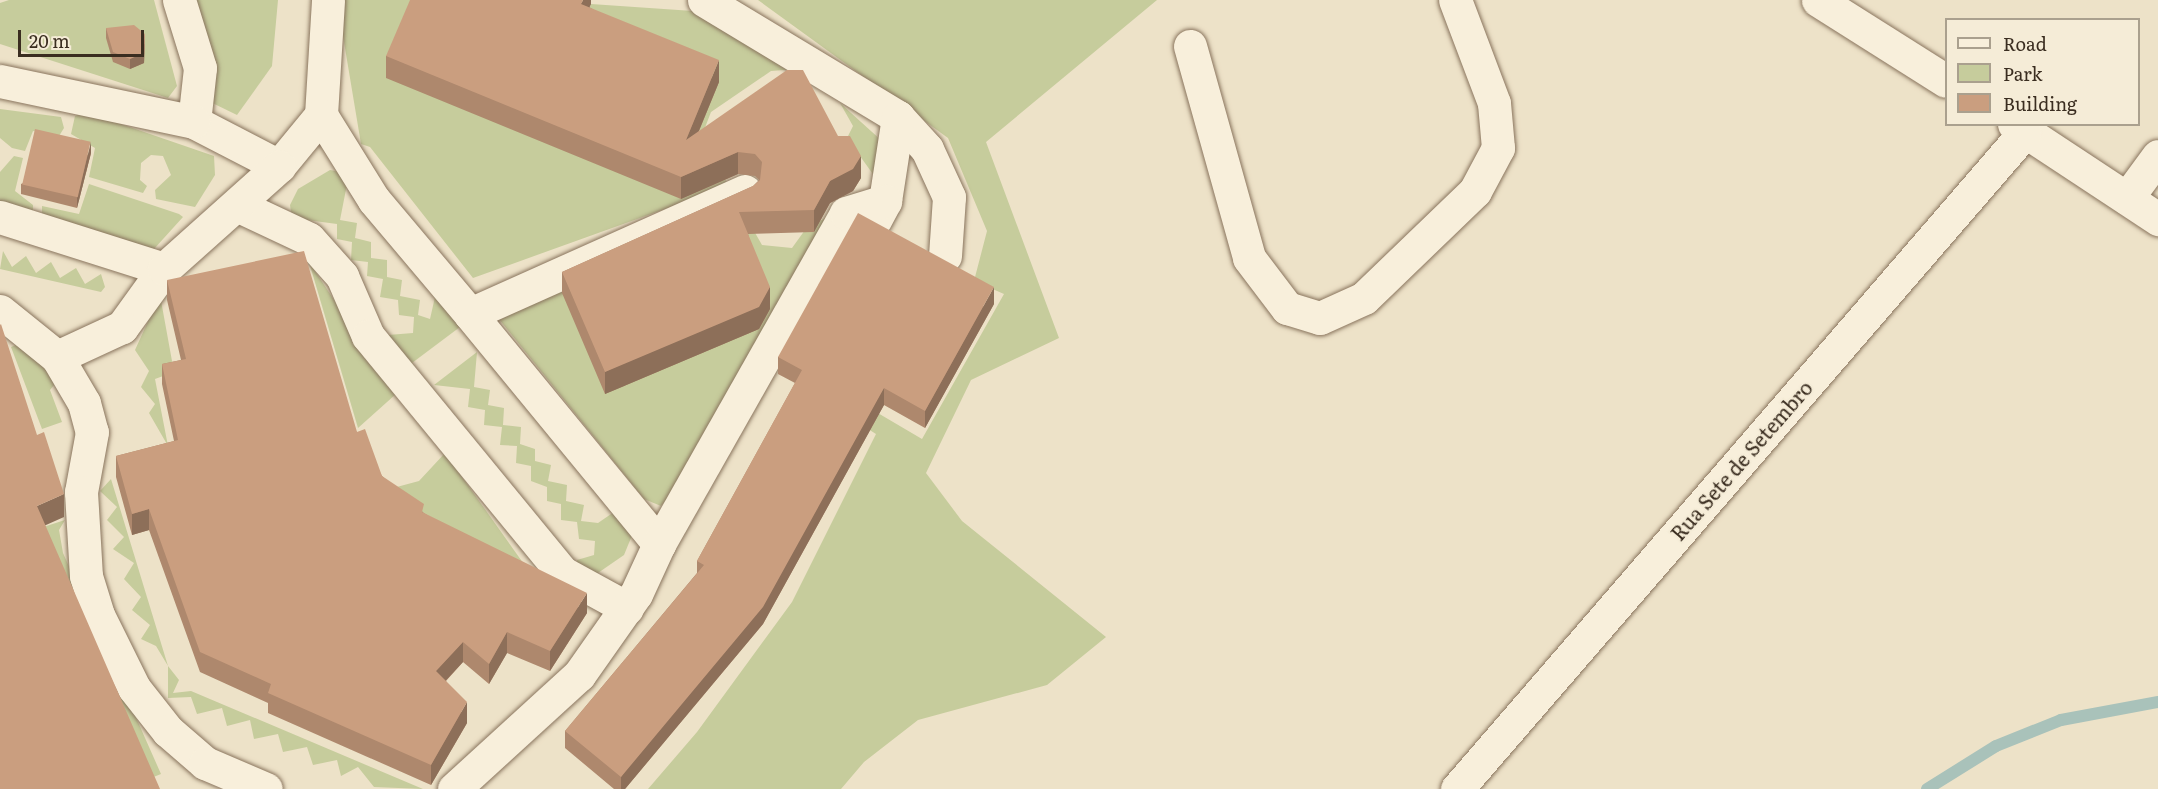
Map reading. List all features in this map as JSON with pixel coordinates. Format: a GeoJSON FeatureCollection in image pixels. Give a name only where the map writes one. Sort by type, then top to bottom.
{"type":"FeatureCollection","features":[{"type":"Feature","properties":{"kind":"street"},"geometry":{"type":"LineString","coordinates":[[179,0],[200,68],[194,122]]}},
{"type":"Feature","properties":{"kind":"street"},"geometry":{"type":"LineString","coordinates":[[328,0],[321,115],[374,200],[659,544]]}},
{"type":"Feature","properties":{"kind":"street"},"geometry":{"type":"LineString","coordinates":[[704,0],[897,117],[927,149],[949,197],[945,256]]}},
{"type":"Feature","properties":{"kind":"street"},"geometry":{"type":"LineString","coordinates":[[1190,46],[1249,258],[1287,309],[1320,318],[1364,298],[1475,191],[1498,148],[1494,103],[1455,0]]}},
{"type":"Feature","properties":{"kind":"street"},"geometry":{"type":"LineString","coordinates":[[1818,0],[1945,80]]}},
{"type":"Feature","properties":{"kind":"street"},"geometry":{"type":"LineString","coordinates":[[0,81],[194,122],[279,166]]}},
{"type":"Feature","properties":{"kind":"street"},"geometry":{"type":"LineString","coordinates":[[57,357],[122,327],[164,269],[238,206],[279,166],[321,115]]}},
{"type":"Feature","properties":{"kind":"street"},"geometry":{"type":"LineString","coordinates":[[454,789],[579,675],[627,608],[659,544],[846,213],[878,214],[897,117]]}},
{"type":"Feature","properties":{"kind":"street"},"geometry":{"type":"LineString","coordinates":[[2019,128],[2158,219]]}},
{"type":"Feature","properties":{"kind":"street","name":"Rua Sete de Setembro"},"geometry":{"type":"LineString","coordinates":[[1457,789],[2019,128]]}},
{"type":"Feature","properties":{"kind":"street"},"geometry":{"type":"LineString","coordinates":[[2127,198],[2158,156]]}},
{"type":"Feature","properties":{"kind":"street"},"geometry":{"type":"LineString","coordinates":[[470,314],[745,190]]}},
{"type":"Feature","properties":{"kind":"street"},"geometry":{"type":"LineString","coordinates":[[238,206],[309,239],[342,276],[368,336],[563,573],[627,608]]}},
{"type":"Feature","properties":{"kind":"street"},"geometry":{"type":"LineString","coordinates":[[0,218],[164,269]]}},
{"type":"Feature","properties":{"kind":"street"},"geometry":{"type":"LineString","coordinates":[[0,311],[57,357],[84,403],[92,432],[81,492],[82,537],[98,615],[134,688],[168,731],[205,764],[266,789]]}},
{"type":"Feature","properties":{"kind":"green space"},"geometry":{"type":"Polygon","coordinates":[[[9,0],[154,0],[177,86],[168,98],[0,44],[0,3],[9,0]]]}},
{"type":"Feature","properties":{"kind":"green space"},"geometry":{"type":"Polygon","coordinates":[[[187,0],[278,0],[272,66],[237,115],[200,97],[187,0]]]}},
{"type":"Feature","properties":{"kind":"green space"},"geometry":{"type":"Polygon","coordinates":[[[337,0],[419,0],[581,26],[591,4],[722,13],[796,69],[771,71],[711,112],[701,138],[729,186],[473,278],[370,147],[361,144],[337,0]]]}},
{"type":"Feature","properties":{"kind":"green space"},"geometry":{"type":"Polygon","coordinates":[[[758,0],[1157,0],[986,142],[1059,338],[971,380],[926,473],[962,521],[1106,637],[1047,685],[918,720],[864,762],[841,789],[648,789],[697,732],[792,602],[876,434],[846,415],[854,399],[922,439],[1004,294],[974,281],[987,231],[948,138],[758,0]]]}},
{"type":"Feature","properties":{"kind":"green space"},"geometry":{"type":"Polygon","coordinates":[[[840,103],[882,141],[894,190],[884,209],[858,223],[728,427],[661,506],[644,499],[486,303],[745,198],[746,217],[762,245],[792,248],[805,230],[872,190],[875,177],[847,138],[853,126],[840,103]]]}},
{"type":"Feature","properties":{"kind":"green space"},"geometry":{"type":"Polygon","coordinates":[[[0,109],[61,117],[64,128],[59,136],[33,131],[25,151],[12,148],[0,138],[0,109]]]}},
{"type":"Feature","properties":{"kind":"green space"},"geometry":{"type":"Polygon","coordinates":[[[86,112],[214,156],[215,175],[195,207],[156,199],[155,190],[171,175],[163,156],[151,155],[141,163],[140,180],[147,186],[143,193],[89,177],[95,148],[71,134],[75,116],[86,112]]]}},
{"type":"Feature","properties":{"kind":"green space"},"geometry":{"type":"Polygon","coordinates":[[[14,156],[23,158],[15,191],[33,205],[33,222],[0,210],[0,172],[14,156]]]}},
{"type":"Feature","properties":{"kind":"green space"},"geometry":{"type":"Polygon","coordinates":[[[330,170],[349,174],[340,220],[357,223],[355,238],[371,242],[371,258],[387,260],[387,277],[402,280],[400,296],[420,300],[418,315],[430,319],[435,297],[464,324],[408,366],[388,335],[413,333],[414,317],[399,315],[398,300],[380,297],[383,279],[367,276],[368,262],[351,260],[352,242],[337,239],[337,224],[292,218],[290,205],[298,189],[330,170]]]}},
{"type":"Feature","properties":{"kind":"green space"},"geometry":{"type":"Polygon","coordinates":[[[89,184],[183,217],[154,249],[42,214],[42,206],[79,214],[89,184]]]}},
{"type":"Feature","properties":{"kind":"green space"},"geometry":{"type":"Polygon","coordinates":[[[3,251],[12,267],[26,256],[36,273],[51,262],[60,278],[76,268],[85,284],[101,274],[105,287],[101,292],[0,269],[3,251]]]}},
{"type":"Feature","properties":{"kind":"green space"},"geometry":{"type":"Polygon","coordinates":[[[309,262],[396,394],[358,428],[309,262]]]}},
{"type":"Feature","properties":{"kind":"green space"},"geometry":{"type":"Polygon","coordinates":[[[160,295],[174,372],[155,379],[168,446],[149,413],[155,404],[141,387],[149,371],[135,350],[160,295]]]}},
{"type":"Feature","properties":{"kind":"green space"},"geometry":{"type":"Polygon","coordinates":[[[23,342],[59,379],[50,390],[62,422],[42,429],[11,347],[23,342]]]}},
{"type":"Feature","properties":{"kind":"green space"},"geometry":{"type":"Polygon","coordinates":[[[477,352],[474,387],[490,390],[488,405],[504,408],[503,425],[521,427],[520,444],[535,449],[535,461],[551,465],[548,481],[567,485],[566,501],[584,505],[581,521],[598,523],[614,512],[633,533],[624,555],[595,575],[577,569],[577,560],[594,555],[595,541],[579,539],[577,522],[561,520],[561,504],[547,501],[547,487],[531,481],[531,466],[516,463],[517,446],[500,445],[502,427],[484,425],[485,410],[468,407],[470,389],[434,385],[477,352]]]}},
{"type":"Feature","properties":{"kind":"green space"},"geometry":{"type":"Polygon","coordinates":[[[445,453],[531,574],[417,509],[393,488],[419,481],[445,453]]]}},
{"type":"Feature","properties":{"kind":"green space"},"geometry":{"type":"Polygon","coordinates":[[[111,479],[168,666],[156,646],[141,639],[150,625],[132,610],[141,597],[124,579],[134,563],[113,549],[124,537],[107,520],[117,507],[100,491],[111,479]]]}},
{"type":"Feature","properties":{"kind":"green space"},"geometry":{"type":"Polygon","coordinates":[[[65,520],[59,530],[63,553],[161,774],[146,780],[0,541],[65,520]]]}},
{"type":"Feature","properties":{"kind":"green space"},"geometry":{"type":"Polygon","coordinates":[[[168,666],[179,680],[173,693],[191,691],[423,789],[374,787],[358,767],[341,776],[337,760],[313,765],[307,747],[283,752],[278,734],[254,739],[250,720],[227,726],[222,708],[197,714],[191,697],[168,698],[168,666]]]}},
{"type":"Feature","properties":{"kind":"building"},"geometry":{"type":"Polygon","coordinates":[[[410,0],[583,0],[581,4],[719,60],[686,140],[787,70],[803,70],[838,136],[850,136],[861,156],[853,169],[830,181],[814,210],[739,212],[770,287],[759,307],[605,372],[562,272],[753,186],[760,180],[762,162],[755,154],[738,152],[681,177],[386,56],[410,0]]]}},
{"type":"Feature","properties":{"kind":"building"},"geometry":{"type":"Polygon","coordinates":[[[134,25],[145,34],[144,53],[130,59],[113,52],[106,28],[134,25]]]}},
{"type":"Feature","properties":{"kind":"building"},"geometry":{"type":"Polygon","coordinates":[[[35,129],[91,142],[78,197],[22,185],[35,129]]]}},
{"type":"Feature","properties":{"kind":"building"},"geometry":{"type":"Polygon","coordinates":[[[858,213],[994,287],[925,411],[884,388],[763,607],[621,777],[565,731],[704,565],[697,561],[802,370],[778,357],[858,213]]]}},
{"type":"Feature","properties":{"kind":"building"},"geometry":{"type":"Polygon","coordinates":[[[304,251],[357,432],[365,429],[382,476],[424,504],[422,512],[587,593],[550,651],[507,632],[489,664],[463,642],[436,671],[467,702],[431,765],[268,693],[271,684],[200,652],[149,509],[132,514],[116,456],[178,440],[162,364],[186,359],[167,280],[304,251]]]}},
{"type":"Feature","properties":{"kind":"building"},"geometry":{"type":"Polygon","coordinates":[[[1,324],[37,435],[44,432],[64,494],[37,506],[160,789],[0,789],[1,324]]]}},
{"type":"Feature","properties":{"kind":"waterway"},"geometry":{"type":"LineString","coordinates":[[1927,789],[1996,746],[2061,720],[2158,702]]}}]}
